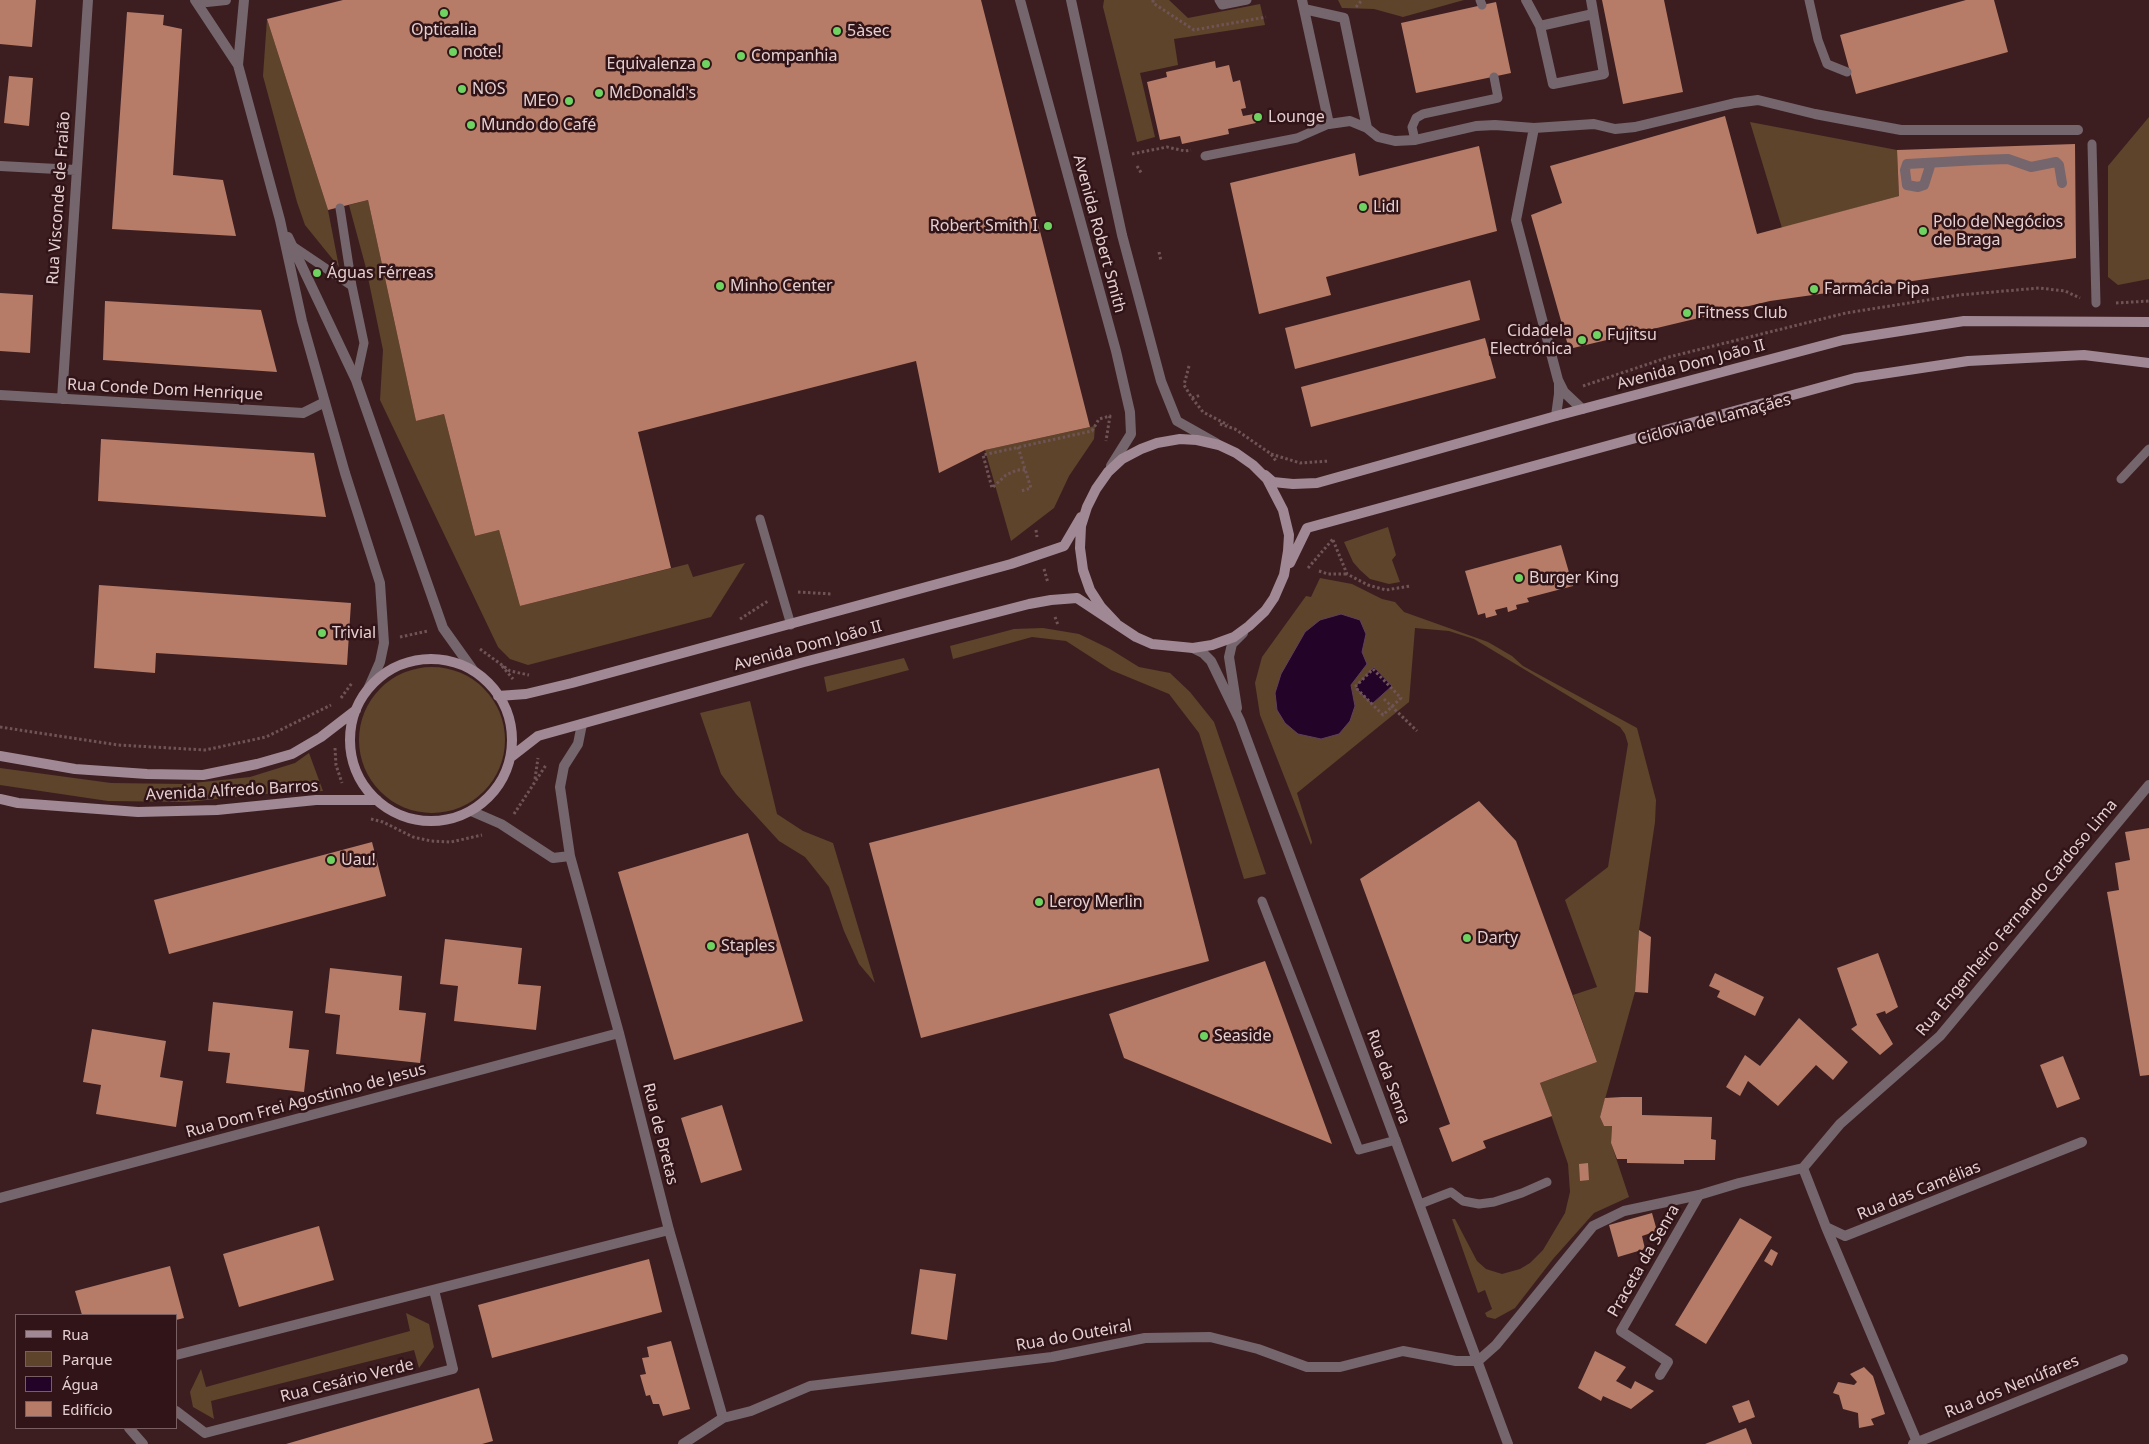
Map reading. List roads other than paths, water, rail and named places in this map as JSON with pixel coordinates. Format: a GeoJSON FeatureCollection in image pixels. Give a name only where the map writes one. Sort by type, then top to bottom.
{"type":"FeatureCollection","features":[{"type":"Feature","properties":{"kind":"main road","name":"Avenida Dom João II"},"geometry":{"type":"LineString","coordinates":[[498,696],[526,694],[791,625],[1011,564],[1064,546],[1096,488],[1108,472],[1122,459],[1141,448],[1157,443],[1180,439],[1197,440],[1219,445],[1236,453],[1273,482],[1293,484],[1316,483],[1556,416],[1843,340],[1964,321],[2149,322]]}},
{"type":"Feature","properties":{"kind":"main road"},"geometry":{"type":"LineString","coordinates":[[1284,575],[1307,528],[1855,378],[1978,360],[2084,355],[2149,363]]}},
{"type":"Feature","properties":{"kind":"main road"},"geometry":{"type":"LineString","coordinates":[[1253,465],[1267,479],[1283,510],[1289,535],[1284,575]]}},
{"type":"Feature","properties":{"kind":"main road"},"geometry":{"type":"LineString","coordinates":[[1086,507],[1080,548],[1083,570],[1090,590],[1101,607],[1116,623]]}},
{"type":"Feature","properties":{"kind":"main road","name":"Avenida Dom João II"},"geometry":{"type":"LineString","coordinates":[[511,757],[538,736],[804,662],[1029,604],[1068,597],[1077,598],[1136,636],[1152,644],[1194,648],[1212,645],[1234,637],[1249,626],[1274,598],[1284,575]]}},
{"type":"Feature","properties":{"kind":"main road","name":"Avenida Dom João II"},"geometry":{"type":"LineString","coordinates":[[419,659],[441,659],[458,662],[473,670],[484,677],[506,707],[511,723],[513,742],[511,757],[500,784],[487,799],[471,811],[453,819],[415,820],[388,809],[377,800],[360,778],[353,762],[350,731],[356,710],[369,687],[381,675],[402,663],[419,659]]}},
{"type":"Feature","properties":{"kind":"main road","name":"Avenida Alfredo Barros"},"geometry":{"type":"LineString","coordinates":[[0,756],[74,769],[147,774],[203,774],[257,764],[292,754],[321,737],[356,710]]}},
{"type":"Feature","properties":{"kind":"main road","name":"Avenida Alfredo Barros"},"geometry":{"type":"LineString","coordinates":[[0,798],[18,803],[138,812],[216,810],[316,800],[358,802],[377,800]]}},
{"type":"Feature","properties":{"kind":"street","name":"Rua Visconde de Fraião"},"geometry":{"type":"LineString","coordinates":[[62,399],[88,0]]}},
{"type":"Feature","properties":{"kind":"street"},"geometry":{"type":"LineString","coordinates":[[195,0],[238,65],[280,220],[302,321],[380,584],[384,644],[380,662],[369,687]]}},
{"type":"Feature","properties":{"kind":"street"},"geometry":{"type":"LineString","coordinates":[[200,0],[207,2],[226,0]]}},
{"type":"Feature","properties":{"kind":"street"},"geometry":{"type":"LineString","coordinates":[[238,65],[244,0]]}},
{"type":"Feature","properties":{"kind":"street","name":"Avenida Robert Smith"},"geometry":{"type":"LineString","coordinates":[[1020,0],[1120,366],[1130,412],[1131,434],[1108,472]]}},
{"type":"Feature","properties":{"kind":"street","name":"Avenida Robert Smith"},"geometry":{"type":"LineString","coordinates":[[1071,0],[1122,235],[1161,381],[1178,421],[1219,445]]}},
{"type":"Feature","properties":{"kind":"street"},"geometry":{"type":"LineString","coordinates":[[1526,0],[1540,26],[1553,84],[1604,74],[1591,0]]}},
{"type":"Feature","properties":{"kind":"street"},"geometry":{"type":"LineString","coordinates":[[1303,4],[1329,124],[1350,121],[1367,128],[1378,137],[1395,141],[1415,140],[1476,126],[1495,125],[1534,128],[1594,124],[1615,128],[1635,127],[1735,103],[1758,100],[1815,114],[1901,130],[2078,130]]}},
{"type":"Feature","properties":{"kind":"street"},"geometry":{"type":"LineString","coordinates":[[1303,4],[1344,18],[1367,128]]}},
{"type":"Feature","properties":{"kind":"street"},"geometry":{"type":"LineString","coordinates":[[1540,26],[1594,14]]}},
{"type":"Feature","properties":{"kind":"street"},"geometry":{"type":"LineString","coordinates":[[1534,128],[1516,220],[1558,380],[1559,394],[1556,416]]}},
{"type":"Feature","properties":{"kind":"street"},"geometry":{"type":"LineString","coordinates":[[1931,163],[2008,159],[2031,167],[2056,162],[2060,165],[2062,183]]}},
{"type":"Feature","properties":{"kind":"street"},"geometry":{"type":"LineString","coordinates":[[0,166],[76,170]]}},
{"type":"Feature","properties":{"kind":"street"},"geometry":{"type":"LineString","coordinates":[[280,220],[356,380],[442,628],[473,670]]}},
{"type":"Feature","properties":{"kind":"street"},"geometry":{"type":"LineString","coordinates":[[1558,380],[1564,392],[1582,409]]}},
{"type":"Feature","properties":{"kind":"street","name":"Rua Conde Dom Henrique"},"geometry":{"type":"LineString","coordinates":[[0,395],[304,413],[325,402]]}},
{"type":"Feature","properties":{"kind":"street","name":"Rua da Senra"},"geometry":{"type":"LineString","coordinates":[[1240,721],[1230,672],[1230,648],[1265,610]]}},
{"type":"Feature","properties":{"kind":"street","name":"Rua da Senra"},"geometry":{"type":"LineString","coordinates":[[1194,648],[1203,653],[1210,661],[1240,721],[1508,1444]]}},
{"type":"Feature","properties":{"kind":"street","name":"Rua de Bretas"},"geometry":{"type":"LineString","coordinates":[[582,724],[578,744],[564,766],[560,787],[570,856],[619,1033],[669,1230],[723,1418]]}},
{"type":"Feature","properties":{"kind":"street","name":"Rua Engenheiro Fernando Cardoso Lima"},"geometry":{"type":"LineString","coordinates":[[1803,1168],[1840,1124],[1940,1036],[2149,785]]}},
{"type":"Feature","properties":{"kind":"street"},"geometry":{"type":"LineString","coordinates":[[471,811],[501,824],[553,858],[570,856]]}},
{"type":"Feature","properties":{"kind":"street","name":"Rua Dom Frei Agostinho de Jesus"},"geometry":{"type":"LineString","coordinates":[[0,1198],[619,1033]]}},
{"type":"Feature","properties":{"kind":"street","name":"Rua das Camélias"},"geometry":{"type":"LineString","coordinates":[[1826,1227],[1845,1236],[2082,1142]]}},
{"type":"Feature","properties":{"kind":"street"},"geometry":{"type":"LineString","coordinates":[[1478,1361],[1496,1345],[1593,1226],[1624,1211],[1700,1195],[1739,1183],[1803,1168],[1914,1443]]}},
{"type":"Feature","properties":{"kind":"street","name":"Praceta da Senra"},"geometry":{"type":"LineString","coordinates":[[1660,1375],[1668,1362],[1620,1331],[1700,1195]]}},
{"type":"Feature","properties":{"kind":"street"},"geometry":{"type":"LineString","coordinates":[[178,1354],[669,1230]]}},
{"type":"Feature","properties":{"kind":"street","name":"Rua Cesário Verde"},"geometry":{"type":"LineString","coordinates":[[178,1413],[205,1433],[453,1369],[434,1290]]}},
{"type":"Feature","properties":{"kind":"street","name":"Rua do Outeiral"},"geometry":{"type":"LineString","coordinates":[[683,1444],[723,1418],[752,1411],[810,1386],[1043,1358],[1145,1338],[1210,1337],[1258,1349],[1307,1367],[1340,1367],[1403,1351],[1456,1361],[1478,1361]]}},
{"type":"Feature","properties":{"kind":"street","name":"Rua dos Nenúfares"},"geometry":{"type":"LineString","coordinates":[[1914,1443],[2123,1359]]}},
{"type":"Feature","properties":{"kind":"street"},"geometry":{"type":"LineString","coordinates":[[130,1429],[143,1444]]}},
{"type":"Feature","properties":{"kind":"lane"},"geometry":{"type":"LineString","coordinates":[[1219,0],[1222,5],[1247,0]]}},
{"type":"Feature","properties":{"kind":"lane"},"geometry":{"type":"LineString","coordinates":[[1809,0],[1818,40],[1827,64],[1847,72]]}},
{"type":"Feature","properties":{"kind":"lane"},"geometry":{"type":"LineString","coordinates":[[1415,140],[1412,127],[1416,118],[1423,114],[1498,98],[1494,77]]}},
{"type":"Feature","properties":{"kind":"lane"},"geometry":{"type":"LineString","coordinates":[[1205,156],[1297,138],[1329,124]]}},
{"type":"Feature","properties":{"kind":"lane"},"geometry":{"type":"LineString","coordinates":[[2092,144],[2096,303]]}},
{"type":"Feature","properties":{"kind":"lane"},"geometry":{"type":"LineString","coordinates":[[340,208],[352,286],[364,343],[356,380]]}},
{"type":"Feature","properties":{"kind":"lane"},"geometry":{"type":"LineString","coordinates":[[291,245],[352,286]]}},
{"type":"Feature","properties":{"kind":"lane"},"geometry":{"type":"LineString","coordinates":[[2121,479],[2149,449]]}},
{"type":"Feature","properties":{"kind":"lane"},"geometry":{"type":"LineString","coordinates":[[760,519],[791,625]]}},
{"type":"Feature","properties":{"kind":"lane"},"geometry":{"type":"LineString","coordinates":[[1262,901],[1359,1150],[1396,1140]]}},
{"type":"Feature","properties":{"kind":"lane"},"geometry":{"type":"LineString","coordinates":[[1420,1204],[1451,1192],[1463,1201],[1478,1204],[1494,1202],[1547,1182]]}},
{"type":"Feature","properties":{"kind":"water"},"geometry":{"type":"Polygon","coordinates":[[[1341,614],[1360,620],[1366,634],[1362,652],[1367,664],[1351,685],[1355,706],[1350,721],[1339,734],[1321,739],[1298,734],[1285,723],[1277,710],[1275,693],[1281,674],[1305,632],[1320,620],[1341,614]]]}},
{"type":"Feature","properties":{"kind":"water"},"geometry":{"type":"Polygon","coordinates":[[[1374,667],[1392,686],[1372,704],[1355,687],[1374,667]]]}},
{"type":"Feature","properties":{"kind":"place","name":"Opticalia"},"geometry":{"type":"Point","coordinates":[444,13]}},
{"type":"Feature","properties":{"kind":"place","name":"5àsec"},"geometry":{"type":"Point","coordinates":[837,31]}},
{"type":"Feature","properties":{"kind":"place","name":"note!"},"geometry":{"type":"Point","coordinates":[453,52]}},
{"type":"Feature","properties":{"kind":"place","name":"Companhia"},"geometry":{"type":"Point","coordinates":[741,56]}},
{"type":"Feature","properties":{"kind":"place","name":"Equivalenza"},"geometry":{"type":"Point","coordinates":[706,64]}},
{"type":"Feature","properties":{"kind":"place","name":"NOS"},"geometry":{"type":"Point","coordinates":[462,89]}},
{"type":"Feature","properties":{"kind":"place","name":"McDonald's"},"geometry":{"type":"Point","coordinates":[599,93]}},
{"type":"Feature","properties":{"kind":"place","name":"MEO"},"geometry":{"type":"Point","coordinates":[569,101]}},
{"type":"Feature","properties":{"kind":"place","name":"Lounge"},"geometry":{"type":"Point","coordinates":[1258,117]}},
{"type":"Feature","properties":{"kind":"place","name":"Mundo do Café"},"geometry":{"type":"Point","coordinates":[471,125]}},
{"type":"Feature","properties":{"kind":"place","name":"Lidl"},"geometry":{"type":"Point","coordinates":[1363,207]}},
{"type":"Feature","properties":{"kind":"place","name":"Robert Smith I"},"geometry":{"type":"Point","coordinates":[1048,226]}},
{"type":"Feature","properties":{"kind":"place","name":"Polo de Negócios de Braga"},"geometry":{"type":"Point","coordinates":[1923,231]}},
{"type":"Feature","properties":{"kind":"place","name":"Águas Férreas"},"geometry":{"type":"Point","coordinates":[317,273]}},
{"type":"Feature","properties":{"kind":"place","name":"Minho Center"},"geometry":{"type":"Point","coordinates":[720,286]}},
{"type":"Feature","properties":{"kind":"place","name":"Farmácia Pipa"},"geometry":{"type":"Point","coordinates":[1814,289]}},
{"type":"Feature","properties":{"kind":"place","name":"Fitness Club"},"geometry":{"type":"Point","coordinates":[1687,313]}},
{"type":"Feature","properties":{"kind":"place","name":"Fujitsu"},"geometry":{"type":"Point","coordinates":[1597,335]}},
{"type":"Feature","properties":{"kind":"place","name":"Cidadela Electrónica"},"geometry":{"type":"Point","coordinates":[1582,340]}},
{"type":"Feature","properties":{"kind":"place","name":"Burger King"},"geometry":{"type":"Point","coordinates":[1519,578]}},
{"type":"Feature","properties":{"kind":"place","name":"Trivial"},"geometry":{"type":"Point","coordinates":[322,633]}},
{"type":"Feature","properties":{"kind":"place","name":"Uau!"},"geometry":{"type":"Point","coordinates":[331,860]}},
{"type":"Feature","properties":{"kind":"place","name":"Leroy Merlin"},"geometry":{"type":"Point","coordinates":[1039,902]}},
{"type":"Feature","properties":{"kind":"place","name":"Darty"},"geometry":{"type":"Point","coordinates":[1467,938]}},
{"type":"Feature","properties":{"kind":"place","name":"Staples"},"geometry":{"type":"Point","coordinates":[711,946]}},
{"type":"Feature","properties":{"kind":"place","name":"Seaside"},"geometry":{"type":"Point","coordinates":[1204,1036]}}]}
